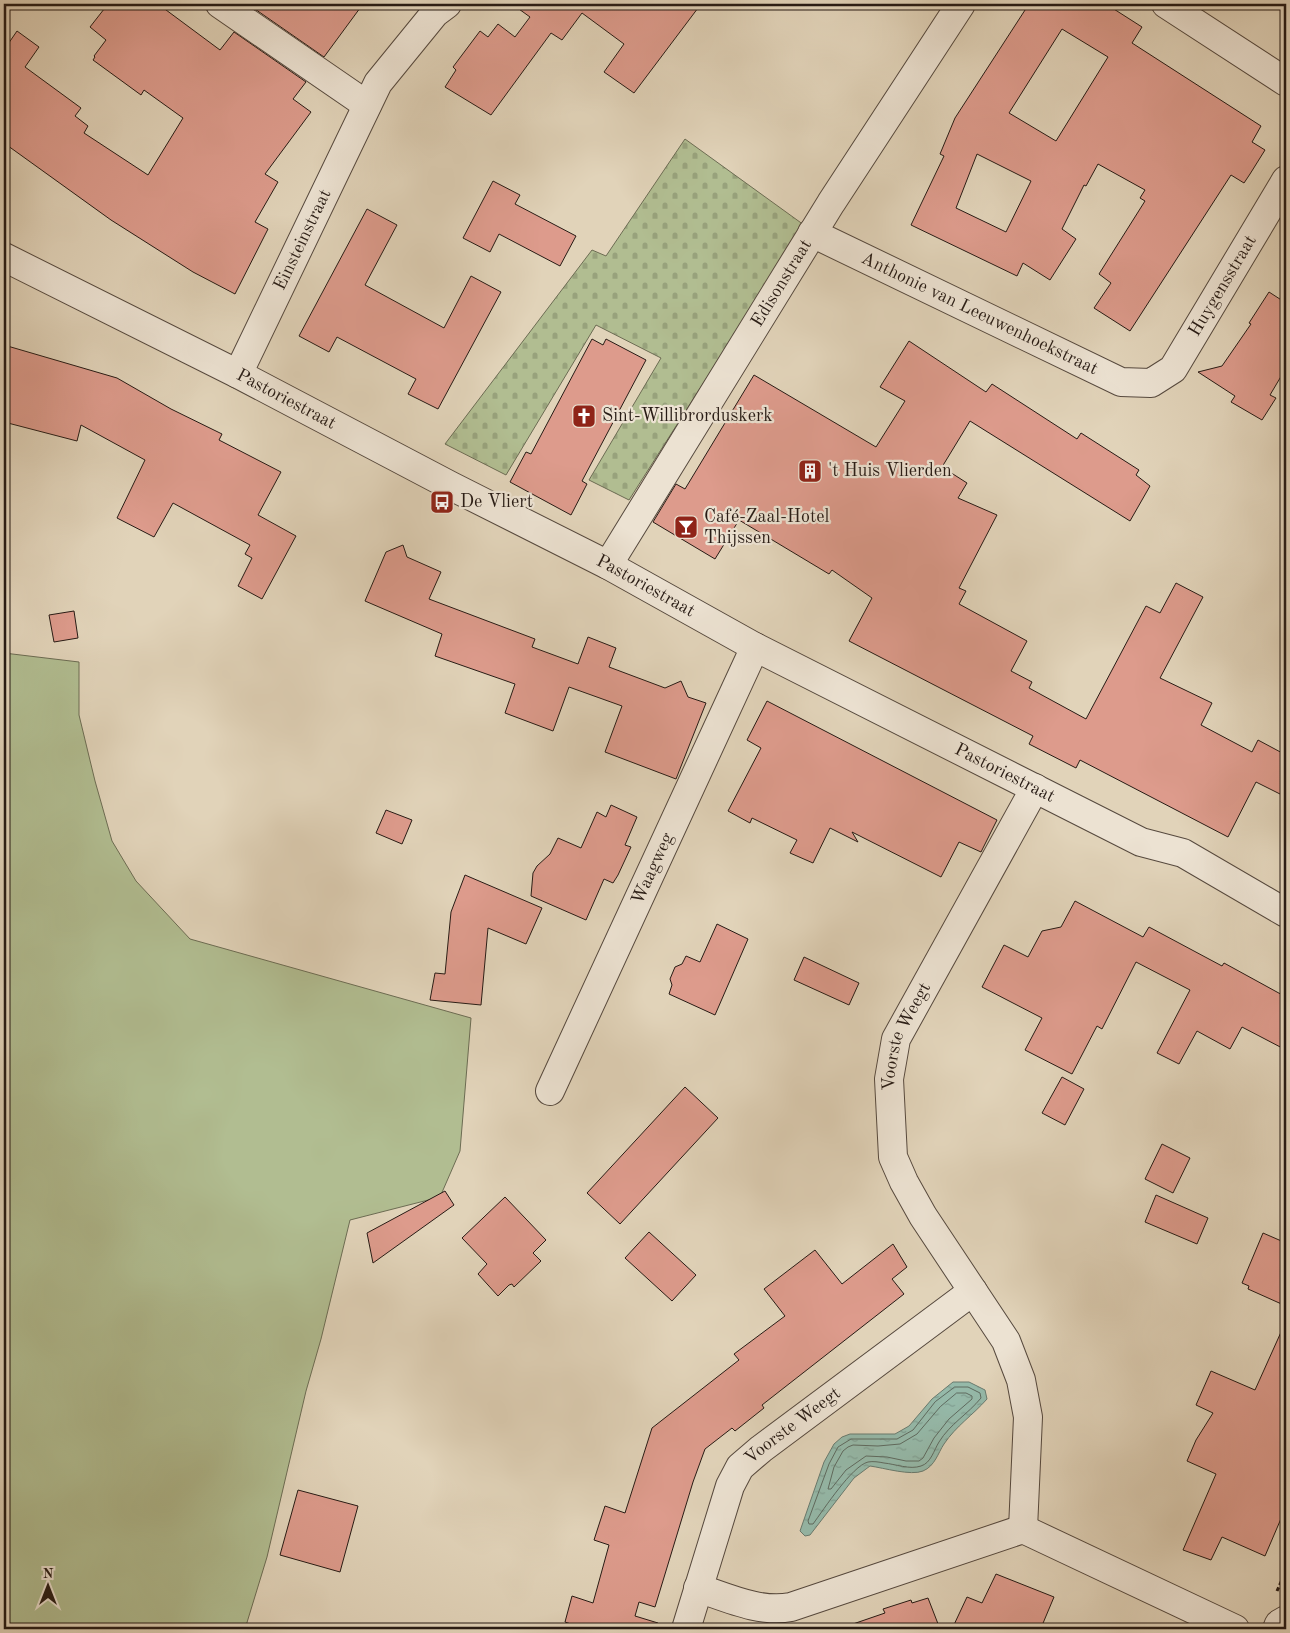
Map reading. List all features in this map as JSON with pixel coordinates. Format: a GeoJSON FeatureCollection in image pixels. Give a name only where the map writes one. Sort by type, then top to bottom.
{"type":"FeatureCollection","features":[{"type":"Feature","properties":{"kind":"street"},"geometry":{"type":"LineString","coordinates":[[220,4],[367,105]]}},
{"type":"Feature","properties":{"kind":"street","name":"Edisonstraat"},"geometry":{"type":"LineString","coordinates":[[608,565],[812,233],[961,4]]}},
{"type":"Feature","properties":{"kind":"street"},"geometry":{"type":"LineString","coordinates":[[1166,4],[1286,82]]}},
{"type":"Feature","properties":{"kind":"street","name":"Einsteinstraat"},"geometry":{"type":"LineString","coordinates":[[238,374],[378,83],[437,7]]}},
{"type":"Feature","properties":{"kind":"street","name":"Huygensstraat"},"geometry":{"type":"LineString","coordinates":[[1151,383],[1173,369],[1286,180]]}},
{"type":"Feature","properties":{"kind":"street","name":"Anthonie van Leeuwenhoekstraat"},"geometry":{"type":"LineString","coordinates":[[812,233],[1121,382],[1151,383]]}},
{"type":"Feature","properties":{"kind":"street","name":"Pastoriestraat"},"geometry":{"type":"LineString","coordinates":[[4,257],[238,374],[451,486],[608,565],[755,647],[1141,842],[1183,853],[1286,913]]}},
{"type":"Feature","properties":{"kind":"street","name":"Waagweg"},"geometry":{"type":"LineString","coordinates":[[550,1091],[755,647]]}},
{"type":"Feature","properties":{"kind":"street","name":"Voorste Weegt"},"geometry":{"type":"LineString","coordinates":[[1023,1529],[1028,1417],[1021,1380],[1006,1341],[924,1216],[904,1182],[893,1157],[889,1079],[896,1039],[1035,788]]}},
{"type":"Feature","properties":{"kind":"street","name":"Voorste Weegt"},"geometry":{"type":"LineString","coordinates":[[686,1629],[730,1486],[740,1468],[761,1449],[973,1291]]}},
{"type":"Feature","properties":{"kind":"street"},"geometry":{"type":"LineString","coordinates":[[698,1588],[762,1608],[785,1609],[1023,1529],[1235,1629]]}},
{"type":"Feature","properties":{"kind":"street"},"geometry":{"type":"LineString","coordinates":[[1277,1629],[1279,1624],[1286,1620]]}},
{"type":"Feature","properties":{"kind":"green space"},"geometry":{"type":"Polygon","coordinates":[[[685,139],[804,225],[629,500],[589,480],[661,358],[596,325],[506,475],[445,444],[592,250],[606,256],[685,139]]]}},
{"type":"Feature","properties":{"kind":"green space"},"geometry":{"type":"Polygon","coordinates":[[[4,653],[79,662],[79,715],[112,841],[136,881],[190,939],[471,1018],[460,1151],[440,1197],[350,1220],[321,1339],[306,1391],[267,1557],[245,1629],[4,1629],[4,653]]]}},
{"type":"Feature","properties":{"kind":"water"},"geometry":{"type":"Polygon","coordinates":[[[953,1382],[969,1382],[985,1390],[987,1399],[959,1426],[944,1444],[930,1466],[923,1471],[912,1473],[870,1466],[854,1478],[810,1535],[805,1536],[800,1531],[824,1462],[834,1444],[842,1437],[850,1434],[895,1434],[909,1426],[932,1399],[953,1382]]]}},
{"type":"Feature","properties":{"kind":"building"},"geometry":{"type":"Polygon","coordinates":[[[108,4],[158,4],[220,50],[234,32],[306,82],[293,99],[311,112],[265,174],[278,182],[255,222],[268,229],[235,294],[193,272],[111,220],[4,143],[4,50],[17,31],[39,47],[25,67],[81,108],[75,116],[88,126],[84,133],[148,175],[183,118],[144,90],[141,95],[93,60],[106,40],[90,27],[108,4]]]}},
{"type":"Feature","properties":{"kind":"building"},"geometry":{"type":"Polygon","coordinates":[[[254,4],[363,4],[324,57],[252,7],[254,4]]]}},
{"type":"Feature","properties":{"kind":"building"},"geometry":{"type":"Polygon","coordinates":[[[512,4],[701,4],[634,93],[604,72],[624,44],[582,13],[562,40],[551,33],[491,115],[445,87],[456,70],[453,67],[480,31],[488,37],[498,24],[515,37],[530,17],[512,4]]]}},
{"type":"Feature","properties":{"kind":"building"},"geometry":{"type":"Polygon","coordinates":[[[1022,4],[1106,4],[1142,27],[1132,43],[1261,126],[1252,142],[1265,150],[1250,174],[1244,183],[1231,175],[1130,331],[1094,308],[1111,283],[1099,274],[1145,201],[1140,198],[1145,190],[1098,164],[1086,186],[1084,185],[1062,229],[1076,239],[1050,280],[1023,263],[1017,276],[911,225],[944,156],[940,154],[955,118],[1027,7],[1022,4]],[[1062,29],[1009,113],[1056,141],[1108,57],[1062,29]],[[977,154],[956,208],[1006,232],[1031,181],[977,154]]]}},
{"type":"Feature","properties":{"kind":"building"},"geometry":{"type":"Polygon","coordinates":[[[493,181],[520,195],[515,204],[576,236],[560,266],[499,234],[490,252],[463,238],[493,181]]]}},
{"type":"Feature","properties":{"kind":"building"},"geometry":{"type":"Polygon","coordinates":[[[367,209],[397,225],[365,285],[444,328],[471,276],[501,292],[438,409],[408,394],[416,379],[337,337],[329,352],[299,336],[367,209]]]}},
{"type":"Feature","properties":{"kind":"building"},"geometry":{"type":"Polygon","coordinates":[[[1269,292],[1286,303],[1286,368],[1270,395],[1276,398],[1262,420],[1231,402],[1235,396],[1198,372],[1222,366],[1251,324],[1249,323],[1269,292]]]}},
{"type":"Feature","properties":{"kind":"building","name":"Sint-Willibrorduskerk"},"geometry":{"type":"Polygon","coordinates":[[[592,339],[603,345],[606,339],[646,360],[582,481],[587,484],[571,515],[510,482],[526,452],[531,454],[592,339]]]}},
{"type":"Feature","properties":{"kind":"building"},"geometry":{"type":"Polygon","coordinates":[[[909,341],[986,392],[992,384],[1077,439],[1081,433],[1139,470],[1136,475],[1150,486],[1130,521],[970,421],[942,467],[967,483],[958,498],[997,515],[959,588],[966,591],[959,604],[1027,641],[1011,671],[1032,682],[1029,688],[1086,719],[1146,606],[1160,613],[1176,583],[1203,597],[1160,678],[1212,703],[1201,725],[1252,752],[1258,740],[1286,755],[1286,797],[1256,782],[1228,837],[1080,760],[1076,768],[1029,744],[1033,736],[849,641],[872,598],[832,570],[829,574],[739,520],[715,559],[653,522],[676,484],[685,489],[754,375],[876,447],[905,401],[880,387],[909,341]]]}},
{"type":"Feature","properties":{"kind":"building"},"geometry":{"type":"Polygon","coordinates":[[[4,345],[117,378],[171,409],[222,434],[219,440],[281,472],[258,515],[296,536],[262,599],[238,586],[252,558],[245,554],[250,545],[173,503],[154,537],[117,518],[145,460],[81,425],[77,441],[4,422],[4,345]]]}},
{"type":"Feature","properties":{"kind":"building"},"geometry":{"type":"Polygon","coordinates":[[[403,545],[407,557],[441,572],[429,599],[535,639],[532,647],[578,664],[588,637],[616,648],[609,667],[665,688],[681,681],[688,697],[706,703],[676,779],[605,752],[622,706],[569,687],[553,731],[505,713],[515,684],[435,656],[442,634],[365,601],[386,552],[403,545]]]}},
{"type":"Feature","properties":{"kind":"building"},"geometry":{"type":"Polygon","coordinates":[[[74,611],[78,638],[54,642],[49,615],[74,611]]]}},
{"type":"Feature","properties":{"kind":"building"},"geometry":{"type":"Polygon","coordinates":[[[767,701],[997,820],[981,852],[959,842],[941,877],[852,832],[858,842],[830,828],[813,863],[790,853],[797,840],[752,818],[750,823],[728,811],[761,748],[747,740],[767,701]]]}},
{"type":"Feature","properties":{"kind":"building"},"geometry":{"type":"Polygon","coordinates":[[[611,805],[637,817],[625,845],[631,847],[613,883],[604,879],[586,920],[531,896],[533,873],[537,866],[550,854],[558,838],[581,848],[597,812],[606,817],[611,805]]]}},
{"type":"Feature","properties":{"kind":"building"},"geometry":{"type":"Polygon","coordinates":[[[386,810],[412,820],[402,844],[376,833],[386,810]]]}},
{"type":"Feature","properties":{"kind":"building"},"geometry":{"type":"Polygon","coordinates":[[[465,875],[542,908],[526,944],[488,928],[481,1005],[430,1000],[435,973],[445,974],[451,912],[465,875]]]}},
{"type":"Feature","properties":{"kind":"building"},"geometry":{"type":"Polygon","coordinates":[[[1075,901],[1143,937],[1149,927],[1222,966],[1224,963],[1286,997],[1286,1050],[1242,1027],[1230,1049],[1197,1031],[1179,1064],[1157,1053],[1190,990],[1136,962],[1102,1029],[1097,1026],[1072,1074],[1025,1050],[1042,1018],[982,987],[1004,945],[1028,957],[1042,931],[1061,927],[1075,901]]]}},
{"type":"Feature","properties":{"kind":"building"},"geometry":{"type":"Polygon","coordinates":[[[717,924],[748,939],[715,1015],[669,994],[672,985],[670,979],[675,967],[682,964],[686,956],[700,962],[717,924]]]}},
{"type":"Feature","properties":{"kind":"building"},"geometry":{"type":"Polygon","coordinates":[[[804,957],[859,983],[849,1005],[794,980],[804,957]]]}},
{"type":"Feature","properties":{"kind":"building"},"geometry":{"type":"Polygon","coordinates":[[[1062,1077],[1084,1089],[1065,1125],[1042,1113],[1062,1077]]]}},
{"type":"Feature","properties":{"kind":"building"},"geometry":{"type":"Polygon","coordinates":[[[685,1087],[718,1118],[620,1224],[587,1193],[685,1087]]]}},
{"type":"Feature","properties":{"kind":"building"},"geometry":{"type":"Polygon","coordinates":[[[1162,1144],[1190,1158],[1173,1193],[1145,1179],[1162,1144]]]}},
{"type":"Feature","properties":{"kind":"building"},"geometry":{"type":"Polygon","coordinates":[[[445,1191],[454,1205],[373,1263],[367,1233],[445,1191]]]}},
{"type":"Feature","properties":{"kind":"building"},"geometry":{"type":"Polygon","coordinates":[[[1156,1195],[1208,1218],[1197,1244],[1145,1222],[1156,1195]]]}},
{"type":"Feature","properties":{"kind":"building"},"geometry":{"type":"Polygon","coordinates":[[[505,1197],[546,1240],[533,1253],[541,1261],[514,1287],[512,1284],[509,1285],[498,1296],[478,1274],[487,1264],[462,1238],[505,1197]]]}},
{"type":"Feature","properties":{"kind":"building"},"geometry":{"type":"Polygon","coordinates":[[[649,1232],[696,1275],[672,1301],[625,1258],[649,1232]]]}},
{"type":"Feature","properties":{"kind":"building"},"geometry":{"type":"Polygon","coordinates":[[[1263,1233],[1286,1243],[1286,1306],[1248,1289],[1249,1286],[1242,1283],[1263,1233]]]}},
{"type":"Feature","properties":{"kind":"building"},"geometry":{"type":"Polygon","coordinates":[[[893,1244],[907,1267],[892,1279],[904,1294],[762,1405],[764,1408],[735,1431],[732,1428],[705,1449],[655,1607],[639,1602],[635,1616],[658,1623],[657,1629],[586,1629],[565,1622],[572,1596],[593,1603],[609,1545],[594,1540],[605,1506],[625,1513],[652,1428],[739,1360],[734,1354],[785,1316],[764,1289],[815,1250],[842,1284],[893,1244]]]}},
{"type":"Feature","properties":{"kind":"building"},"geometry":{"type":"Polygon","coordinates":[[[1286,1321],[1286,1507],[1265,1556],[1222,1537],[1211,1560],[1183,1550],[1216,1474],[1187,1461],[1196,1440],[1213,1413],[1196,1405],[1211,1371],[1255,1390],[1286,1321]]]}},
{"type":"Feature","properties":{"kind":"building"},"geometry":{"type":"Polygon","coordinates":[[[298,1490],[358,1506],[340,1572],[280,1555],[298,1490]]]}},
{"type":"Feature","properties":{"kind":"building"},"geometry":{"type":"Polygon","coordinates":[[[996,1574],[1054,1597],[1041,1628],[1043,1629],[952,1629],[967,1597],[982,1603],[996,1574]]]}},
{"type":"Feature","properties":{"kind":"building"},"geometry":{"type":"Polygon","coordinates":[[[928,1598],[940,1629],[850,1629],[850,1625],[885,1613],[883,1609],[911,1600],[912,1603],[928,1598]]]}},
{"type":"Feature","properties":{"kind":"place","name":"Sint-Willibrorduskerk"},"geometry":{"type":"Point","coordinates":[584,416]}},
{"type":"Feature","properties":{"kind":"place","name":"'t Huis Vlierden"},"geometry":{"type":"Point","coordinates":[810,471]}},
{"type":"Feature","properties":{"kind":"place","name":"De Vliert"},"geometry":{"type":"Point","coordinates":[442,502]}},
{"type":"Feature","properties":{"kind":"place","name":"Café-Zaal-Hotel Thijssen"},"geometry":{"type":"Point","coordinates":[686,527]}}]}
